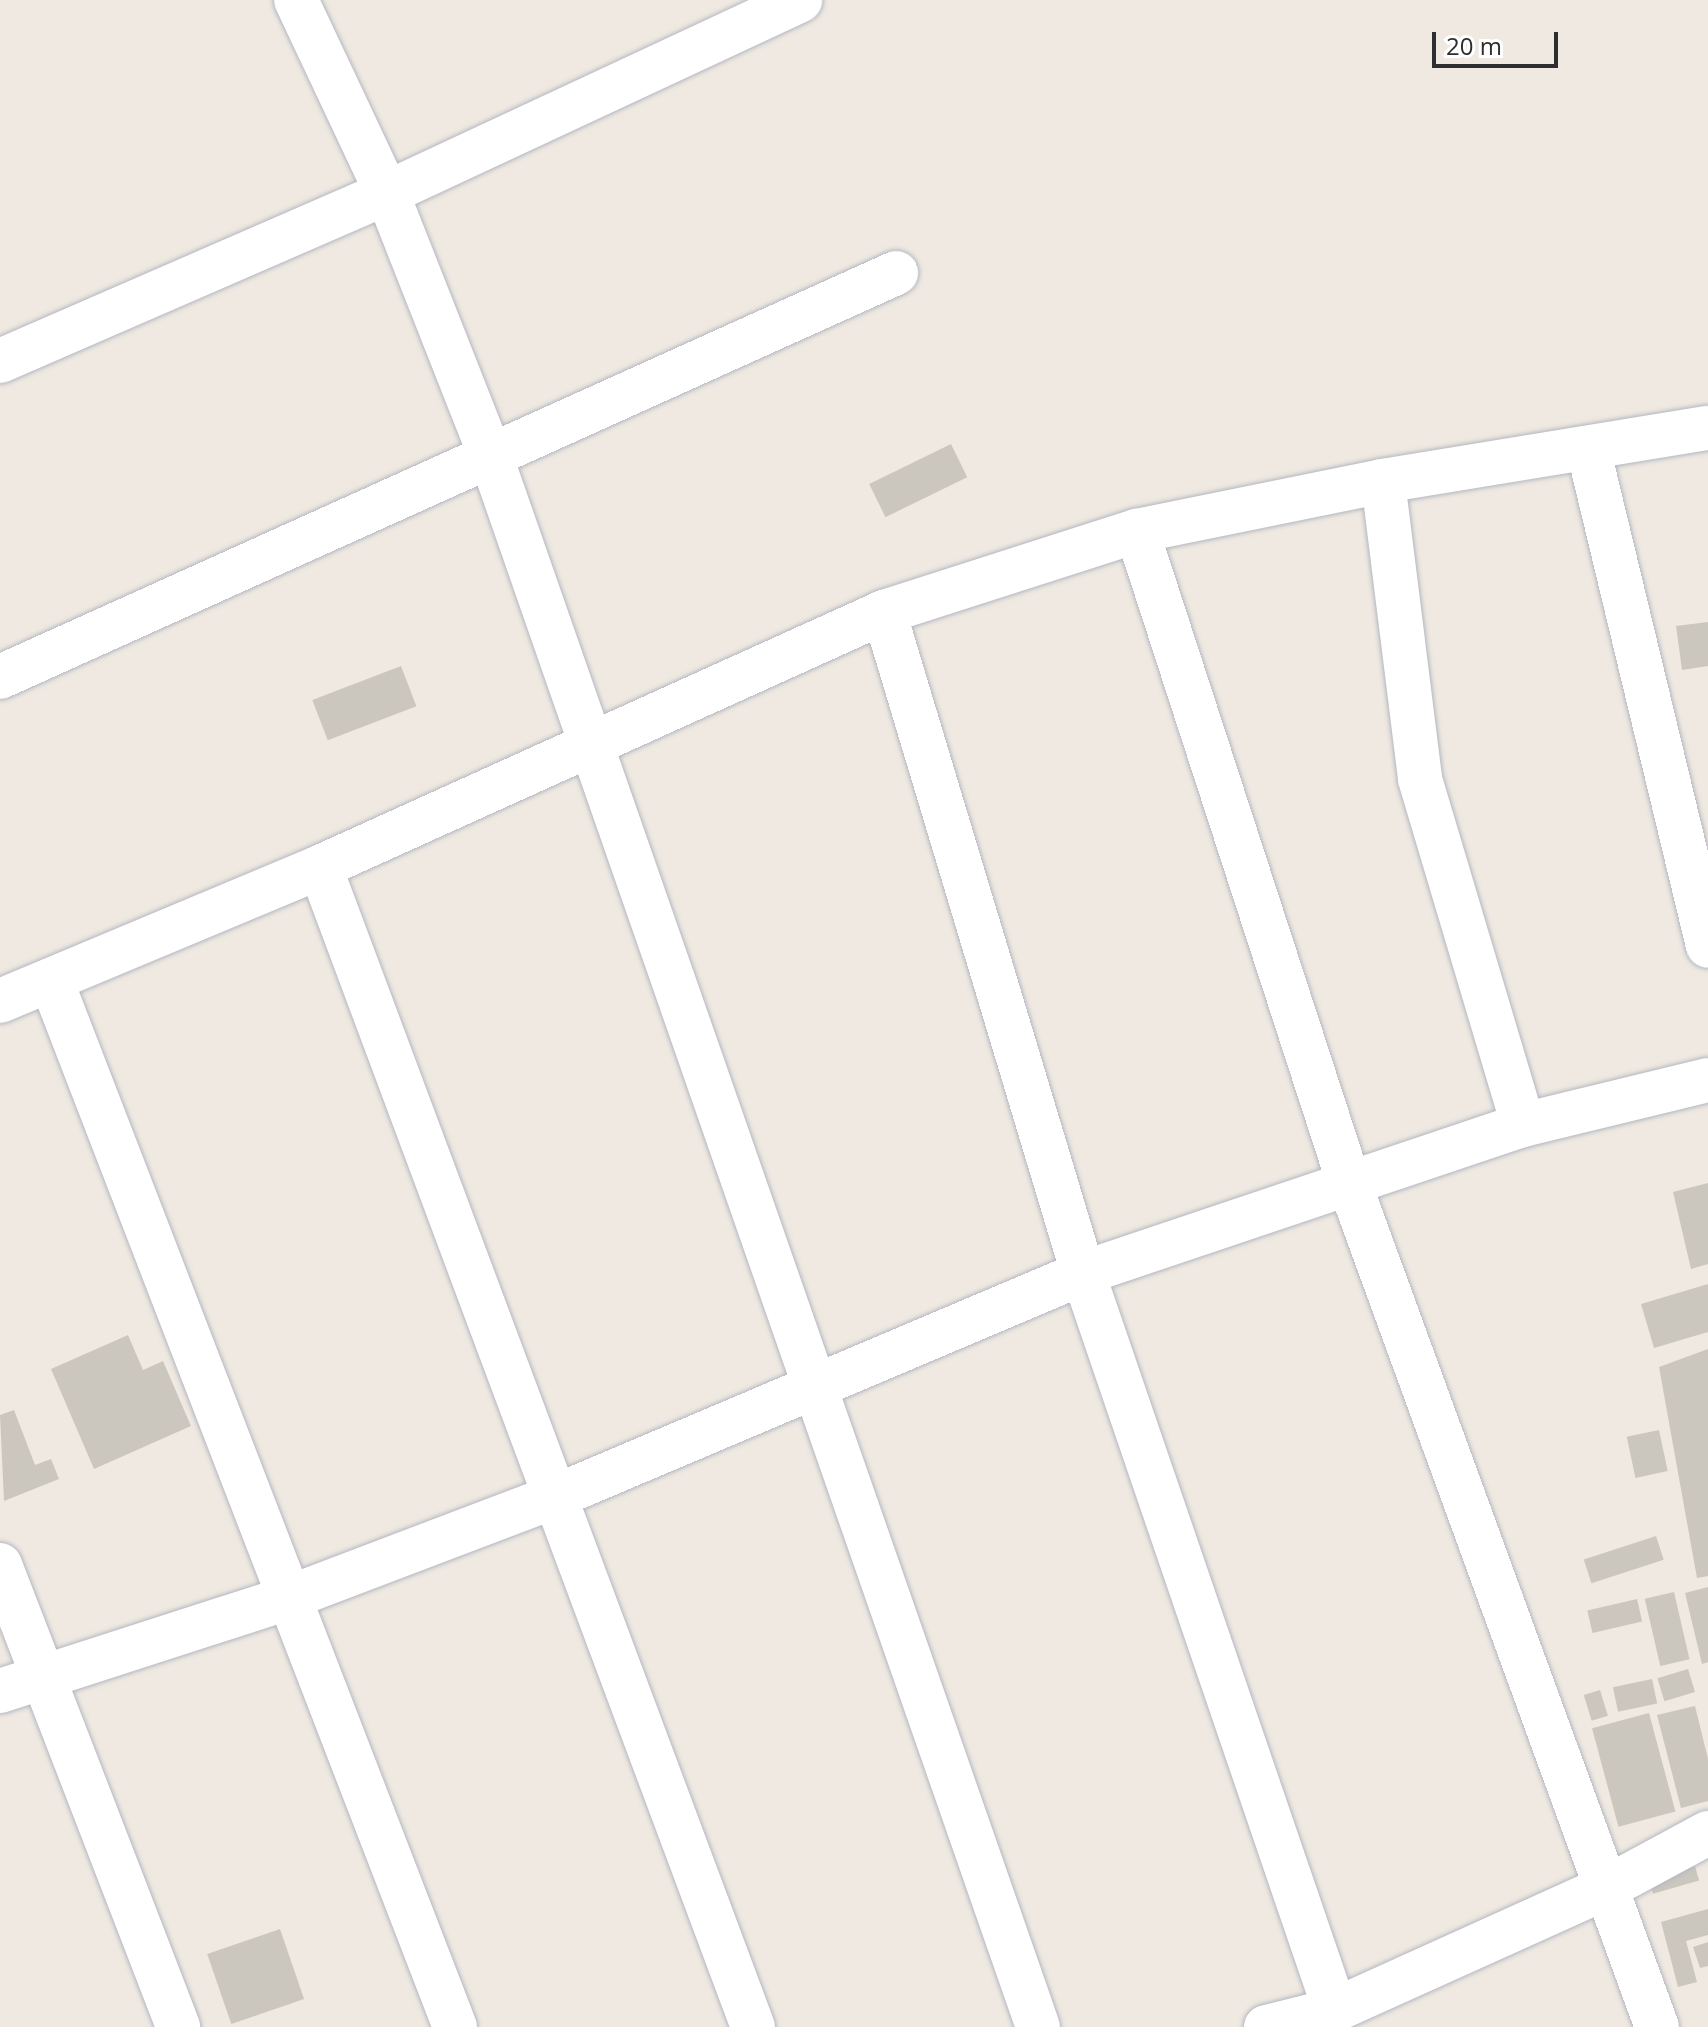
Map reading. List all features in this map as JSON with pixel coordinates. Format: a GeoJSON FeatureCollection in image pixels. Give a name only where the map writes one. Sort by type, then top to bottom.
{"type":"FeatureCollection","features":[{"type":"Feature","properties":{"kind":"street"},"geometry":{"type":"LineString","coordinates":[[296,0],[387,193],[492,460],[588,747],[1038,2027]]}},
{"type":"Feature","properties":{"kind":"street"},"geometry":{"type":"LineString","coordinates":[[0,361],[387,193],[800,0]]}},
{"type":"Feature","properties":{"kind":"street"},"geometry":{"type":"LineString","coordinates":[[0,677],[492,460],[896,273]]}},
{"type":"Feature","properties":{"kind":"street"},"geometry":{"type":"LineString","coordinates":[[0,1001],[320,867],[884,612],[1137,531],[1383,481],[1708,428]]}},
{"type":"Feature","properties":{"kind":"street"},"geometry":{"type":"LineString","coordinates":[[1588,448],[1708,946]]}},
{"type":"Feature","properties":{"kind":"street"},"geometry":{"type":"LineString","coordinates":[[1383,481],[1420,779],[1523,1125]]}},
{"type":"Feature","properties":{"kind":"street"},"geometry":{"type":"LineString","coordinates":[[1137,531],[1348,1180],[1657,2027]]}},
{"type":"Feature","properties":{"kind":"street"},"geometry":{"type":"LineString","coordinates":[[884,612],[1083,1273],[1335,2010]]}},
{"type":"Feature","properties":{"kind":"street"},"geometry":{"type":"LineString","coordinates":[[320,867],[559,1495],[753,2027]]}},
{"type":"Feature","properties":{"kind":"street"},"geometry":{"type":"LineString","coordinates":[[51,980],[285,1599],[455,2027]]}},
{"type":"Feature","properties":{"kind":"street"},"geometry":{"type":"LineString","coordinates":[[0,1691],[285,1599],[559,1495],[811,1384],[1083,1273],[1348,1180],[1523,1125],[1708,1080]]}},
{"type":"Feature","properties":{"kind":"street"},"geometry":{"type":"LineString","coordinates":[[0,1565],[178,2027]]}},
{"type":"Feature","properties":{"kind":"street"},"geometry":{"type":"LineString","coordinates":[[1266,2027],[1335,2010],[1608,1887],[1708,1833]]}},
{"type":"Feature","properties":{"kind":"building"},"geometry":{"type":"Polygon","coordinates":[[[951,444],[967,477],[885,517],[869,484],[951,444]]]}},
{"type":"Feature","properties":{"kind":"building"},"geometry":{"type":"Polygon","coordinates":[[[1708,622],[1708,666],[1682,670],[1676,626],[1708,622]]]}},
{"type":"Feature","properties":{"kind":"building"},"geometry":{"type":"Polygon","coordinates":[[[401,666],[416,706],[328,740],[312,700],[401,666]]]}},
{"type":"Feature","properties":{"kind":"building"},"geometry":{"type":"Polygon","coordinates":[[[1708,1183],[1708,1264],[1691,1269],[1673,1192],[1708,1183]]]}},
{"type":"Feature","properties":{"kind":"building"},"geometry":{"type":"Polygon","coordinates":[[[1708,1284],[1708,1332],[1654,1348],[1641,1304],[1708,1284]]]}},
{"type":"Feature","properties":{"kind":"building"},"geometry":{"type":"Polygon","coordinates":[[[128,1335],[143,1370],[163,1361],[191,1426],[94,1469],[51,1369],[128,1335]]]}},
{"type":"Feature","properties":{"kind":"building"},"geometry":{"type":"Polygon","coordinates":[[[1708,1349],[1708,1576],[1697,1578],[1659,1367],[1708,1349]]]}},
{"type":"Feature","properties":{"kind":"building"},"geometry":{"type":"Polygon","coordinates":[[[14,1410],[35,1465],[51,1459],[59,1479],[4,1501],[0,1415],[14,1410]]]}},
{"type":"Feature","properties":{"kind":"building"},"geometry":{"type":"Polygon","coordinates":[[[1659,1430],[1668,1471],[1635,1478],[1627,1437],[1659,1430]]]}},
{"type":"Feature","properties":{"kind":"building"},"geometry":{"type":"Polygon","coordinates":[[[1656,1536],[1664,1560],[1591,1583],[1584,1559],[1656,1536]]]}},
{"type":"Feature","properties":{"kind":"building"},"geometry":{"type":"Polygon","coordinates":[[[1708,1587],[1708,1662],[1702,1664],[1685,1593],[1708,1587]]]}},
{"type":"Feature","properties":{"kind":"building"},"geometry":{"type":"Polygon","coordinates":[[[1674,1592],[1690,1659],[1660,1666],[1645,1599],[1674,1592]]]}},
{"type":"Feature","properties":{"kind":"building"},"geometry":{"type":"Polygon","coordinates":[[[1637,1599],[1642,1621],[1592,1633],[1587,1610],[1637,1599]]]}},
{"type":"Feature","properties":{"kind":"building"},"geometry":{"type":"Polygon","coordinates":[[[1688,1669],[1695,1692],[1664,1701],[1657,1678],[1688,1669]]]}},
{"type":"Feature","properties":{"kind":"building"},"geometry":{"type":"Polygon","coordinates":[[[1652,1679],[1657,1703],[1618,1712],[1613,1687],[1652,1679]]]}},
{"type":"Feature","properties":{"kind":"building"},"geometry":{"type":"Polygon","coordinates":[[[1600,1690],[1608,1716],[1592,1721],[1584,1695],[1600,1690]]]}},
{"type":"Feature","properties":{"kind":"building"},"geometry":{"type":"Polygon","coordinates":[[[1695,1706],[1708,1759],[1708,1801],[1681,1808],[1657,1715],[1695,1706]]]}},
{"type":"Feature","properties":{"kind":"building"},"geometry":{"type":"Polygon","coordinates":[[[1649,1713],[1675,1812],[1618,1827],[1592,1728],[1649,1713]]]}},
{"type":"Feature","properties":{"kind":"building"},"geometry":{"type":"Polygon","coordinates":[[[1695,1866],[1699,1880],[1653,1894],[1649,1879],[1695,1866]]]}},
{"type":"Feature","properties":{"kind":"building"},"geometry":{"type":"Polygon","coordinates":[[[1708,1909],[1708,1935],[1686,1941],[1697,1982],[1678,1987],[1661,1922],[1708,1909]]]}},
{"type":"Feature","properties":{"kind":"building"},"geometry":{"type":"Polygon","coordinates":[[[280,1929],[304,1999],[231,2024],[207,1954],[280,1929]]]}},
{"type":"Feature","properties":{"kind":"building"},"geometry":{"type":"Polygon","coordinates":[[[1708,1942],[1708,1966],[1700,1968],[1693,1947],[1708,1942]]]}}]}
